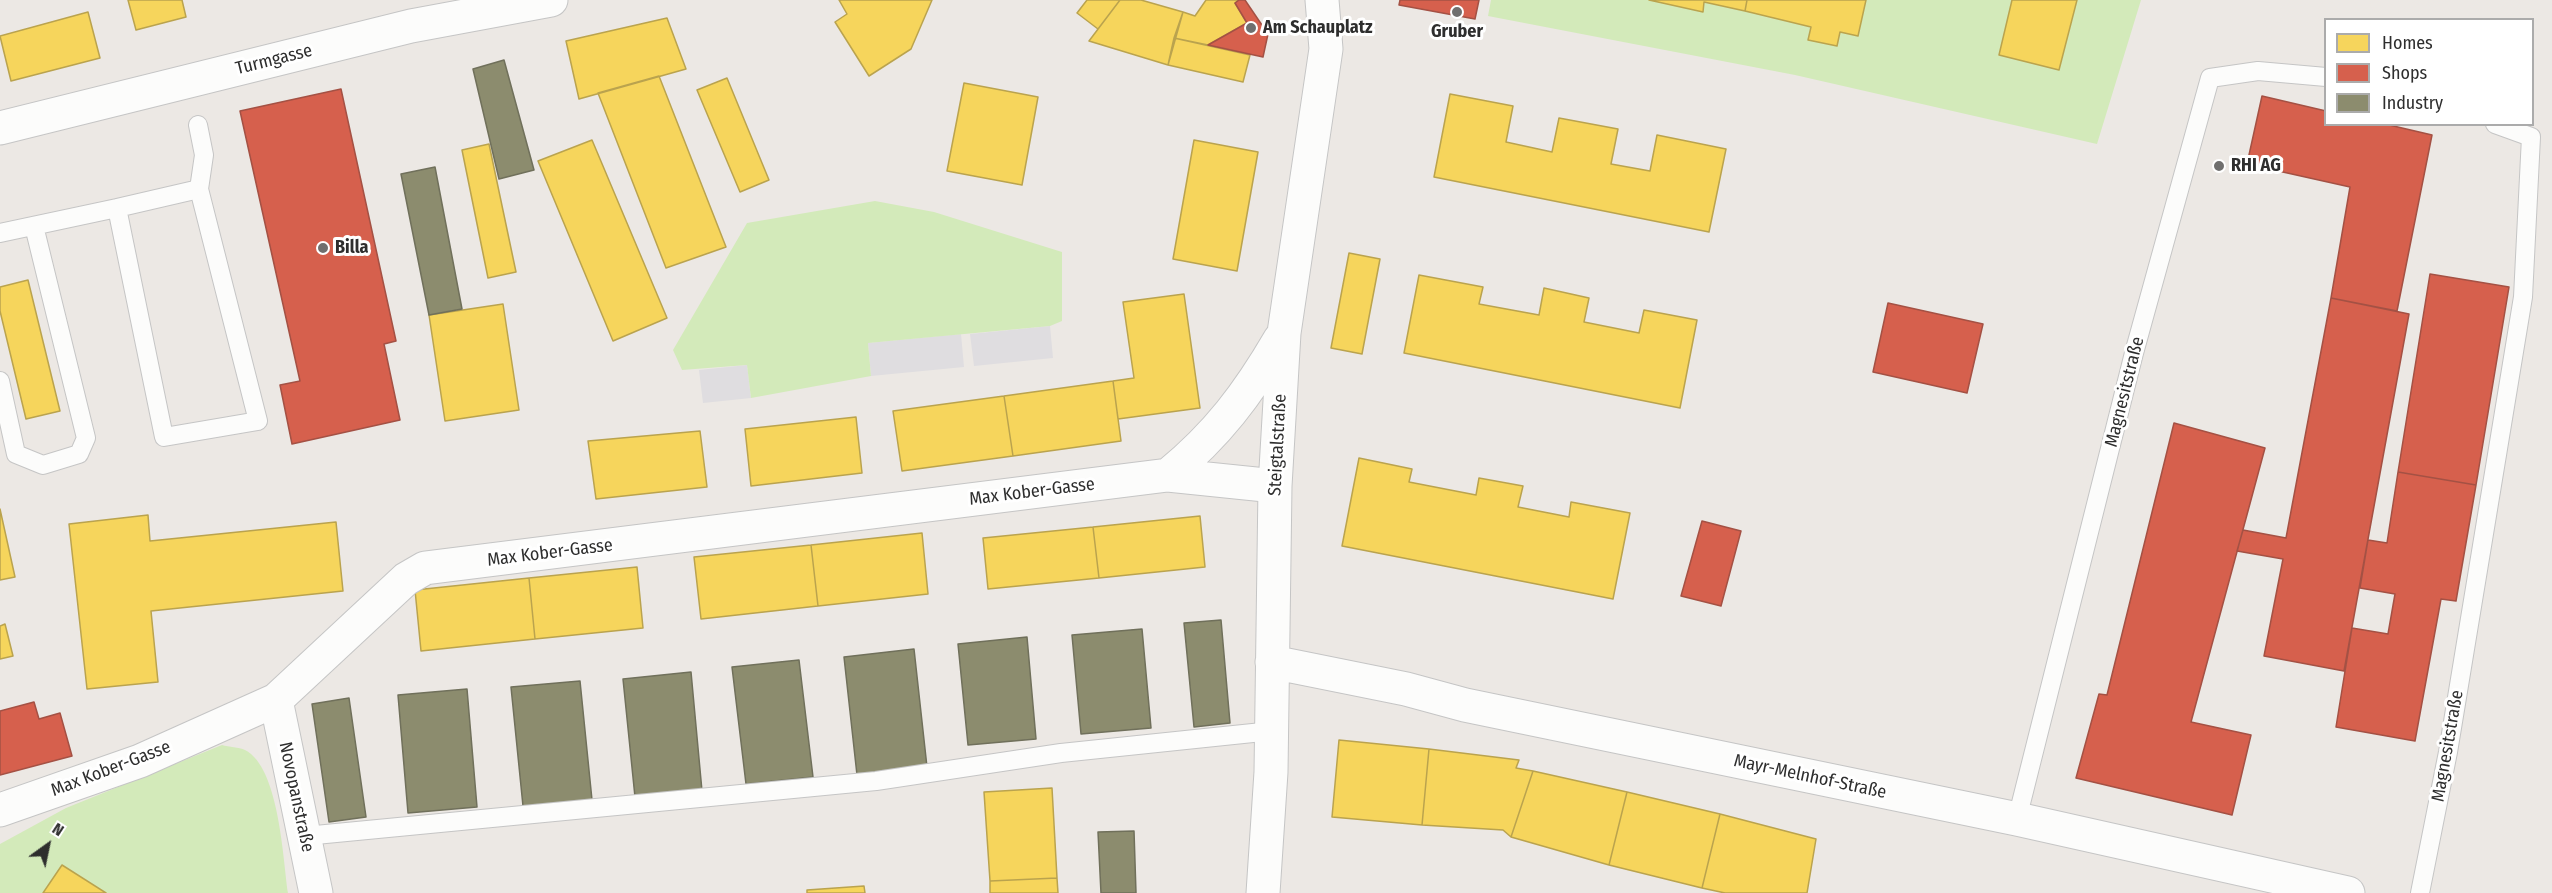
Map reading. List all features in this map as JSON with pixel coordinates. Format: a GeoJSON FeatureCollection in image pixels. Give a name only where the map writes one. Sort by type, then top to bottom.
{"type":"FeatureCollection","features":[{"type":"Feature","properties":{"kind":"street","name":"Turmgasse"},"geometry":{"type":"LineString","coordinates":[[0,128],[411,26],[551,0]]}},
{"type":"Feature","properties":{"kind":"street","name":"Steigtalstraße"},"geometry":{"type":"LineString","coordinates":[[1263,893],[1272,731],[1275,486],[1284,333],[1326,49],[1322,0]]}},
{"type":"Feature","properties":{"kind":"street"},"geometry":{"type":"LineString","coordinates":[[1168,475],[1198,451],[1253,386],[1284,333]]}},
{"type":"Feature","properties":{"kind":"street","name":"Max Kober-Gasse"},"geometry":{"type":"LineString","coordinates":[[0,810],[140,760],[276,700],[406,579],[425,568],[1168,475],[1275,486]]}},
{"type":"Feature","properties":{"kind":"street","name":"Mayr-Melnhof-Straße"},"geometry":{"type":"LineString","coordinates":[[1272,662],[2017,819],[2348,893]]}},
{"type":"Feature","properties":{"kind":"street","name":"Novopanstraße"},"geometry":{"type":"LineString","coordinates":[[276,700],[316,893]]}},
{"type":"Feature","properties":{"kind":"lane","name":"Magnesitstraße"},"geometry":{"type":"LineString","coordinates":[[2017,819],[2138,341],[2210,78],[2258,71],[2324,77]]}},
{"type":"Feature","properties":{"kind":"lane"},"geometry":{"type":"LineString","coordinates":[[117,208],[164,437],[258,421],[199,189],[204,155],[198,125]]}},
{"type":"Feature","properties":{"kind":"lane","name":"Magnesitstraße"},"geometry":{"type":"LineString","coordinates":[[2420,893],[2448,752],[2523,297],[2531,137],[2500,126]]}},
{"type":"Feature","properties":{"kind":"lane"},"geometry":{"type":"LineString","coordinates":[[0,233],[199,189]]}},
{"type":"Feature","properties":{"kind":"lane"},"geometry":{"type":"LineString","coordinates":[[0,381],[16,454],[43,465],[79,454],[86,438],[34,226]]}},
{"type":"Feature","properties":{"kind":"lane"},"geometry":{"type":"LineString","coordinates":[[305,836],[876,781],[1061,753],[1272,731]]}},
{"type":"Feature","properties":{"kind":"shaded area"},"geometry":{"type":"Polygon","coordinates":[[[1050,326],[1053,358],[974,366],[970,334],[1050,326]]]}},
{"type":"Feature","properties":{"kind":"shaded area"},"geometry":{"type":"Polygon","coordinates":[[[961,334],[964,367],[871,376],[868,343],[961,334]]]}},
{"type":"Feature","properties":{"kind":"shaded area"},"geometry":{"type":"Polygon","coordinates":[[[747,365],[751,398],[703,403],[699,370],[747,365]]]}},
{"type":"Feature","properties":{"kind":"green space"},"geometry":{"type":"Polygon","coordinates":[[[1491,0],[2141,0],[2097,144],[1795,75],[1488,16],[1491,0]]]}},
{"type":"Feature","properties":{"kind":"green space"},"geometry":{"type":"Polygon","coordinates":[[[875,201],[934,212],[1062,252],[1062,321],[1050,326],[868,343],[871,376],[751,398],[747,365],[682,370],[673,350],[747,223],[875,201]]]}},
{"type":"Feature","properties":{"kind":"green space"},"geometry":{"type":"Polygon","coordinates":[[[222,745],[245,750],[256,760],[265,775],[277,815],[288,893],[0,893],[0,844],[66,808],[222,745]]]}},
{"type":"Feature","properties":{"kind":"building: Homes"},"geometry":{"type":"Polygon","coordinates":[[[128,0],[182,0],[186,17],[136,30],[128,0]]]}},
{"type":"Feature","properties":{"kind":"building: Homes"},"geometry":{"type":"Polygon","coordinates":[[[839,0],[932,0],[911,49],[869,76],[835,22],[847,14],[839,0]]]}},
{"type":"Feature","properties":{"kind":"building: Homes"},"geometry":{"type":"Polygon","coordinates":[[[1087,0],[1120,0],[1098,29],[1077,13],[1087,0]]]}},
{"type":"Feature","properties":{"kind":"building: Homes"},"geometry":{"type":"Polygon","coordinates":[[[1120,0],[1141,0],[1183,12],[1168,65],[1089,41],[1120,0]]]}},
{"type":"Feature","properties":{"kind":"building: Homes"},"geometry":{"type":"Polygon","coordinates":[[[1206,0],[1239,0],[1235,3],[1247,23],[1208,45],[1174,38],[1183,12],[1195,16],[1206,0]]]}},
{"type":"Feature","properties":{"kind":"building: Homes"},"geometry":{"type":"Polygon","coordinates":[[[1649,0],[1747,0],[1745,11],[1704,2],[1703,12],[1649,0]]]}},
{"type":"Feature","properties":{"kind":"building: Homes"},"geometry":{"type":"Polygon","coordinates":[[[1747,0],[1866,0],[1858,36],[1840,32],[1837,46],[1808,40],[1811,27],[1745,11],[1747,0]]]}},
{"type":"Feature","properties":{"kind":"building: Homes"},"geometry":{"type":"Polygon","coordinates":[[[2012,0],[2077,0],[2059,70],[1999,55],[2012,0]]]}},
{"type":"Feature","properties":{"kind":"building: Homes"},"geometry":{"type":"Polygon","coordinates":[[[88,12],[100,58],[11,81],[0,36],[88,12]]]}},
{"type":"Feature","properties":{"kind":"building: Homes"},"geometry":{"type":"Polygon","coordinates":[[[667,18],[686,69],[579,99],[566,41],[667,18]]]}},
{"type":"Feature","properties":{"kind":"building: Homes"},"geometry":{"type":"Polygon","coordinates":[[[1174,38],[1250,55],[1243,82],[1168,65],[1174,38]]]}},
{"type":"Feature","properties":{"kind":"building: Homes"},"geometry":{"type":"Polygon","coordinates":[[[659,76],[726,247],[666,268],[598,93],[659,76]]]}},
{"type":"Feature","properties":{"kind":"building: Homes"},"geometry":{"type":"Polygon","coordinates":[[[727,78],[769,180],[740,192],[697,90],[727,78]]]}},
{"type":"Feature","properties":{"kind":"building: Homes"},"geometry":{"type":"Polygon","coordinates":[[[964,83],[1038,97],[1022,185],[947,171],[964,83]]]}},
{"type":"Feature","properties":{"kind":"building: Homes"},"geometry":{"type":"Polygon","coordinates":[[[1450,94],[1513,106],[1506,142],[1552,152],[1559,118],[1618,129],[1611,164],[1650,171],[1657,135],[1726,149],[1709,232],[1434,177],[1450,94]]]}},
{"type":"Feature","properties":{"kind":"building: Homes"},"geometry":{"type":"Polygon","coordinates":[[[592,140],[667,318],[613,341],[538,161],[592,140]]]}},
{"type":"Feature","properties":{"kind":"building: Homes"},"geometry":{"type":"Polygon","coordinates":[[[1194,140],[1258,152],[1237,271],[1173,259],[1194,140]]]}},
{"type":"Feature","properties":{"kind":"building: Homes"},"geometry":{"type":"Polygon","coordinates":[[[489,144],[516,272],[488,278],[462,150],[489,144]]]}},
{"type":"Feature","properties":{"kind":"building: Homes"},"geometry":{"type":"Polygon","coordinates":[[[1349,253],[1380,259],[1362,354],[1331,348],[1349,253]]]}},
{"type":"Feature","properties":{"kind":"building: Homes"},"geometry":{"type":"Polygon","coordinates":[[[1419,275],[1483,287],[1479,304],[1539,315],[1544,288],[1589,298],[1584,322],[1639,333],[1644,310],[1697,320],[1680,408],[1404,353],[1419,275]]]}},
{"type":"Feature","properties":{"kind":"building: Homes"},"geometry":{"type":"Polygon","coordinates":[[[28,280],[60,411],[26,419],[0,311],[0,287],[28,280]]]}},
{"type":"Feature","properties":{"kind":"building: Homes"},"geometry":{"type":"Polygon","coordinates":[[[1184,294],[1200,408],[1118,419],[1113,381],[1134,378],[1123,302],[1184,294]]]}},
{"type":"Feature","properties":{"kind":"building: Homes"},"geometry":{"type":"Polygon","coordinates":[[[503,304],[519,410],[445,421],[429,315],[503,304]]]}},
{"type":"Feature","properties":{"kind":"building: Homes"},"geometry":{"type":"Polygon","coordinates":[[[1113,381],[1121,441],[1013,456],[1004,396],[1113,381]]]}},
{"type":"Feature","properties":{"kind":"building: Homes"},"geometry":{"type":"Polygon","coordinates":[[[1004,396],[1013,456],[902,471],[893,411],[1004,396]]]}},
{"type":"Feature","properties":{"kind":"building: Homes"},"geometry":{"type":"Polygon","coordinates":[[[856,417],[862,473],[751,486],[745,429],[856,417]]]}},
{"type":"Feature","properties":{"kind":"building: Homes"},"geometry":{"type":"Polygon","coordinates":[[[700,431],[707,487],[596,499],[588,441],[700,431]]]}},
{"type":"Feature","properties":{"kind":"building: Homes"},"geometry":{"type":"Polygon","coordinates":[[[1359,458],[1412,469],[1409,482],[1476,495],[1479,478],[1523,486],[1518,507],[1569,517],[1571,502],[1630,513],[1613,599],[1342,546],[1359,458]]]}},
{"type":"Feature","properties":{"kind":"building: Homes"},"geometry":{"type":"Polygon","coordinates":[[[0,509],[15,577],[0,580],[0,509]]]}},
{"type":"Feature","properties":{"kind":"building: Homes"},"geometry":{"type":"Polygon","coordinates":[[[148,515],[150,541],[336,522],[343,591],[151,611],[158,682],[87,689],[69,524],[148,515]]]}},
{"type":"Feature","properties":{"kind":"building: Homes"},"geometry":{"type":"Polygon","coordinates":[[[1200,516],[1205,567],[1099,578],[1093,527],[1200,516]]]}},
{"type":"Feature","properties":{"kind":"building: Homes"},"geometry":{"type":"Polygon","coordinates":[[[1093,527],[1099,578],[988,589],[983,538],[1093,527]]]}},
{"type":"Feature","properties":{"kind":"building: Homes"},"geometry":{"type":"Polygon","coordinates":[[[922,533],[928,594],[818,606],[811,545],[922,533]]]}},
{"type":"Feature","properties":{"kind":"building: Homes"},"geometry":{"type":"Polygon","coordinates":[[[811,545],[818,606],[701,619],[694,557],[811,545]]]}},
{"type":"Feature","properties":{"kind":"building: Homes"},"geometry":{"type":"Polygon","coordinates":[[[637,567],[643,628],[535,639],[529,578],[637,567]]]}},
{"type":"Feature","properties":{"kind":"building: Homes"},"geometry":{"type":"Polygon","coordinates":[[[529,578],[535,639],[421,651],[415,590],[529,578]]]}},
{"type":"Feature","properties":{"kind":"building: Homes"},"geometry":{"type":"Polygon","coordinates":[[[5,624],[13,656],[0,659],[0,626],[5,624]]]}},
{"type":"Feature","properties":{"kind":"building: Homes"},"geometry":{"type":"Polygon","coordinates":[[[1339,740],[1429,749],[1422,825],[1332,817],[1339,740]]]}},
{"type":"Feature","properties":{"kind":"building: Homes"},"geometry":{"type":"Polygon","coordinates":[[[1429,749],[1519,760],[1516,768],[1533,771],[1511,837],[1503,830],[1422,825],[1429,749]]]}},
{"type":"Feature","properties":{"kind":"building: Homes"},"geometry":{"type":"Polygon","coordinates":[[[1533,771],[1627,792],[1609,865],[1511,837],[1533,771]]]}},
{"type":"Feature","properties":{"kind":"building: Homes"},"geometry":{"type":"Polygon","coordinates":[[[1052,788],[1057,878],[990,881],[984,792],[1052,788]]]}},
{"type":"Feature","properties":{"kind":"building: Homes"},"geometry":{"type":"Polygon","coordinates":[[[1627,792],[1720,814],[1702,888],[1609,865],[1627,792]]]}},
{"type":"Feature","properties":{"kind":"building: Homes"},"geometry":{"type":"Polygon","coordinates":[[[1720,814],[1816,839],[1807,893],[1725,893],[1702,888],[1720,814]]]}},
{"type":"Feature","properties":{"kind":"building: Homes"},"geometry":{"type":"Polygon","coordinates":[[[62,865],[106,893],[43,893],[62,865]]]}},
{"type":"Feature","properties":{"kind":"building: Homes"},"geometry":{"type":"Polygon","coordinates":[[[1057,878],[1058,893],[990,893],[990,881],[1057,878]]]}},
{"type":"Feature","properties":{"kind":"building: Homes"},"geometry":{"type":"Polygon","coordinates":[[[864,886],[865,893],[807,893],[807,890],[864,886]]]}},
{"type":"Feature","properties":{"kind":"building: Shops","name":"Am Schauplatz"},"geometry":{"type":"Polygon","coordinates":[[[1245,0],[1268,34],[1263,57],[1208,45],[1247,23],[1235,3],[1245,0]]]}},
{"type":"Feature","properties":{"kind":"building: Shops","name":"Gruber"},"geometry":{"type":"Polygon","coordinates":[[[1400,0],[1479,0],[1475,19],[1399,5],[1400,0]]]}},
{"type":"Feature","properties":{"kind":"building: Shops","name":"Billa"},"geometry":{"type":"Polygon","coordinates":[[[341,89],[396,341],[384,344],[400,420],[292,444],[280,385],[300,381],[240,111],[341,89]]]}},
{"type":"Feature","properties":{"kind":"building: Shops"},"geometry":{"type":"Polygon","coordinates":[[[2262,96],[2324,111],[2324,126],[2394,126],[2432,135],[2397,311],[2331,298],[2350,187],[2247,164],[2262,96]]]}},
{"type":"Feature","properties":{"kind":"building: Shops"},"geometry":{"type":"Polygon","coordinates":[[[2430,274],[2509,287],[2476,485],[2398,472],[2430,274]]]}},
{"type":"Feature","properties":{"kind":"building: Shops"},"geometry":{"type":"Polygon","coordinates":[[[2331,298],[2409,314],[2344,671],[2264,656],[2283,559],[2237,551],[2243,530],[2286,538],[2331,298]]]}},
{"type":"Feature","properties":{"kind":"building: Shops"},"geometry":{"type":"Polygon","coordinates":[[[1888,303],[1983,324],[1967,393],[1873,372],[1888,303]]]}},
{"type":"Feature","properties":{"kind":"building: Shops"},"geometry":{"type":"Polygon","coordinates":[[[2174,423],[2265,448],[2191,722],[2251,735],[2232,815],[2076,778],[2099,694],[2107,695],[2174,423]]]}},
{"type":"Feature","properties":{"kind":"building: Shops"},"geometry":{"type":"Polygon","coordinates":[[[2398,472],[2476,485],[2456,601],[2441,599],[2415,741],[2336,727],[2352,628],[2388,634],[2395,594],[2360,588],[2368,540],[2387,543],[2398,472]]]}},
{"type":"Feature","properties":{"kind":"building: Shops"},"geometry":{"type":"Polygon","coordinates":[[[1702,521],[1741,531],[1721,606],[1681,596],[1702,521]]]}},
{"type":"Feature","properties":{"kind":"building: Shops"},"geometry":{"type":"Polygon","coordinates":[[[34,702],[39,719],[60,713],[72,756],[0,775],[0,711],[34,702]]]}},
{"type":"Feature","properties":{"kind":"building: Industry"},"geometry":{"type":"Polygon","coordinates":[[[504,60],[534,170],[499,179],[473,69],[504,60]]]}},
{"type":"Feature","properties":{"kind":"building: Industry"},"geometry":{"type":"Polygon","coordinates":[[[435,167],[462,309],[429,315],[401,174],[435,167]]]}},
{"type":"Feature","properties":{"kind":"building: Industry"},"geometry":{"type":"Polygon","coordinates":[[[1221,620],[1230,723],[1194,727],[1184,623],[1221,620]]]}},
{"type":"Feature","properties":{"kind":"building: Industry"},"geometry":{"type":"Polygon","coordinates":[[[1142,629],[1151,728],[1081,734],[1072,635],[1142,629]]]}},
{"type":"Feature","properties":{"kind":"building: Industry"},"geometry":{"type":"Polygon","coordinates":[[[1027,637],[1036,739],[968,745],[958,644],[1027,637]]]}},
{"type":"Feature","properties":{"kind":"building: Industry"},"geometry":{"type":"Polygon","coordinates":[[[914,649],[927,767],[857,775],[844,657],[914,649]]]}},
{"type":"Feature","properties":{"kind":"building: Industry"},"geometry":{"type":"Polygon","coordinates":[[[799,660],[813,777],[746,784],[732,667],[799,660]]]}},
{"type":"Feature","properties":{"kind":"building: Industry"},"geometry":{"type":"Polygon","coordinates":[[[691,672],[702,791],[635,797],[623,679],[691,672]]]}},
{"type":"Feature","properties":{"kind":"building: Industry"},"geometry":{"type":"Polygon","coordinates":[[[580,681],[592,800],[523,806],[511,687],[580,681]]]}},
{"type":"Feature","properties":{"kind":"building: Industry"},"geometry":{"type":"Polygon","coordinates":[[[467,689],[477,807],[408,813],[398,695],[467,689]]]}},
{"type":"Feature","properties":{"kind":"building: Industry"},"geometry":{"type":"Polygon","coordinates":[[[349,698],[366,817],[329,822],[312,704],[349,698]]]}},
{"type":"Feature","properties":{"kind":"building: Industry"},"geometry":{"type":"Polygon","coordinates":[[[1134,831],[1136,893],[1101,893],[1098,832],[1134,831]]]}},
{"type":"Feature","properties":{"kind":"place","name":"Gruber"},"geometry":{"type":"Point","coordinates":[1457,12]}},
{"type":"Feature","properties":{"kind":"place","name":"Am Schauplatz"},"geometry":{"type":"Point","coordinates":[1251,28]}},
{"type":"Feature","properties":{"kind":"place","name":"RHI AG"},"geometry":{"type":"Point","coordinates":[2219,166]}},
{"type":"Feature","properties":{"kind":"place","name":"Billa"},"geometry":{"type":"Point","coordinates":[323,248]}}]}
